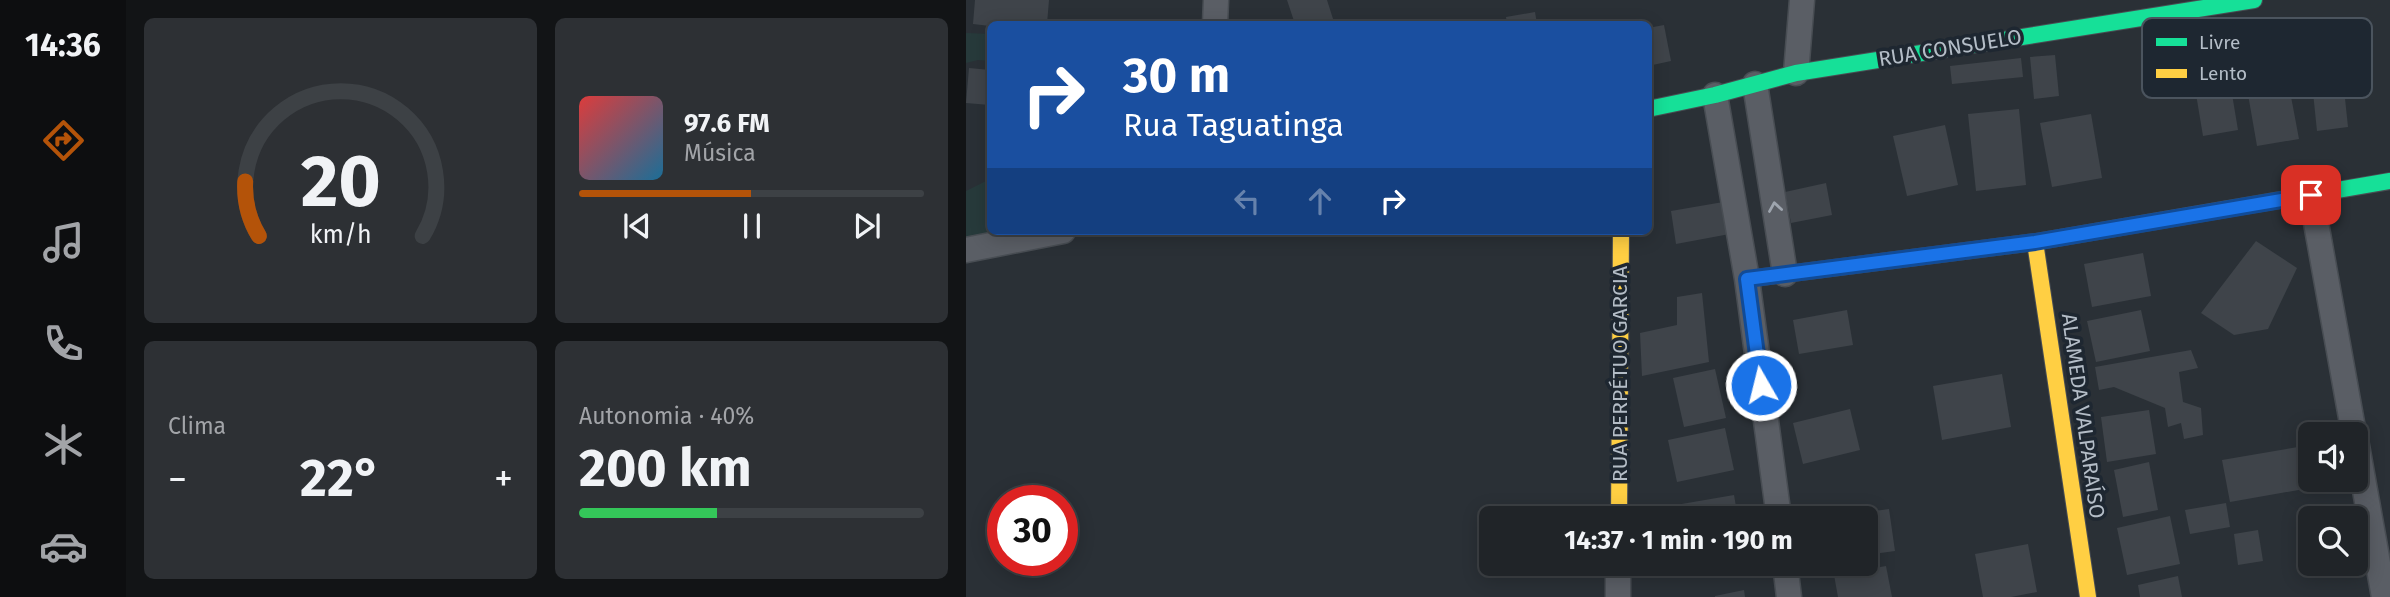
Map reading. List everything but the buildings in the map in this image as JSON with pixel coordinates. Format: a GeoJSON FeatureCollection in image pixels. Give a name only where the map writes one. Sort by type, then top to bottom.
{"type":"FeatureCollection","features":[{"type":"Feature","properties":{"kind":"street"},"geometry":{"type":"LineString","coordinates":[[1215,21],[1216,0]]}},
{"type":"Feature","properties":{"kind":"street"},"geometry":{"type":"LineString","coordinates":[[1796,73],[1802,0]]}},
{"type":"Feature","properties":{"kind":"street","name":"RUA CONSUELO"},"geometry":{"type":"LineString","coordinates":[[1652,108],[1796,73],[2254,0]]}},
{"type":"Feature","properties":{"kind":"street"},"geometry":{"type":"LineString","coordinates":[[1755,84],[1785,274]]}},
{"type":"Feature","properties":{"kind":"street"},"geometry":{"type":"LineString","coordinates":[[1715,94],[1747,279],[1777,506]]}},
{"type":"Feature","properties":{"kind":"street"},"geometry":{"type":"LineString","coordinates":[[1747,279],[2035,242],[2390,181]]}},
{"type":"Feature","properties":{"kind":"street"},"geometry":{"type":"LineString","coordinates":[[2311,195],[2352,422]]}},
{"type":"Feature","properties":{"kind":"street"},"geometry":{"type":"LineString","coordinates":[[966,250],[1043,235]]}},
{"type":"Feature","properties":{"kind":"street","name":"RUA PERPÉTUO GARCIA"},"geometry":{"type":"LineString","coordinates":[[1619,506],[1621,235]]}},
{"type":"Feature","properties":{"kind":"street","name":"ALAMEDA VALPARAÍSO"},"geometry":{"type":"LineString","coordinates":[[2035,242],[2088,597]]}},
{"type":"Feature","properties":{"kind":"street"},"geometry":{"type":"LineString","coordinates":[[2365,492],[2384,597]]}},
{"type":"Feature","properties":{"kind":"street"},"geometry":{"type":"LineString","coordinates":[[1618,576],[1618,597]]}},
{"type":"Feature","properties":{"kind":"street"},"geometry":{"type":"LineString","coordinates":[[1786,576],[1789,597]]}},
{"type":"Feature","properties":{"kind":"shaded area"},"geometry":{"type":"Polygon","coordinates":[[[966,33],[987,34],[987,61],[966,63],[966,33]]]}},
{"type":"Feature","properties":{"kind":"shaded area"},"geometry":{"type":"Polygon","coordinates":[[[987,180],[987,233],[966,241],[966,191],[987,180]]]}},
{"type":"Feature","properties":{"kind":"traffic: fast"},"geometry":{"type":"LineString","coordinates":[[1652,108],[1715,95],[1796,73],[2254,0]]}},
{"type":"Feature","properties":{"kind":"traffic: fast"},"geometry":{"type":"LineString","coordinates":[[2227,209],[2390,181]]}},
{"type":"Feature","properties":{"kind":"traffic: slow"},"geometry":{"type":"LineString","coordinates":[[1747,279],[2035,242],[2227,209]]}},
{"type":"Feature","properties":{"kind":"traffic: slow"},"geometry":{"type":"LineString","coordinates":[[1619,506],[1621,235]]}},
{"type":"Feature","properties":{"kind":"traffic: slow"},"geometry":{"type":"LineString","coordinates":[[2035,242],[2088,597]]}},
{"type":"Feature","properties":{"kind":"route"},"geometry":{"type":"LineString","coordinates":[[1761,385],[1747,279],[2035,242],[2311,195]]}}]}
